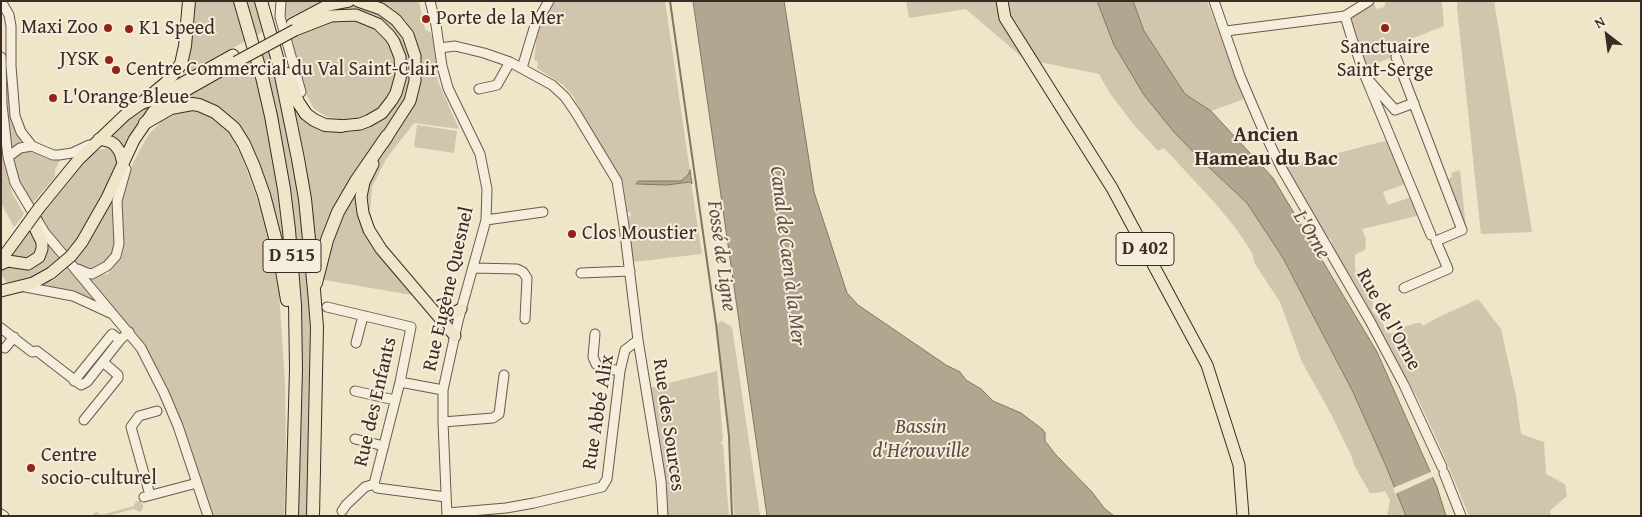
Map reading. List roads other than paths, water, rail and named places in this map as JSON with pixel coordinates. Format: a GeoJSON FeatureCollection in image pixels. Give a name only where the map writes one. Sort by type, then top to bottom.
{"type":"FeatureCollection","features":[{"type":"Feature","properties":{"kind":"highway"},"geometry":{"type":"LineString","coordinates":[[142,104],[166,84],[180,64],[185,46],[189,1]]}},
{"type":"Feature","properties":{"kind":"highway","name":"D 515"},"geometry":{"type":"LineString","coordinates":[[240,1],[264,87],[284,188],[293,268],[296,347],[292,516]]}},
{"type":"Feature","properties":{"kind":"highway","name":"D 515"},"geometry":{"type":"LineString","coordinates":[[261,1],[285,94],[305,199],[317,327],[313,516]]}},
{"type":"Feature","properties":{"kind":"highway"},"geometry":{"type":"LineString","coordinates":[[269,27],[281,51],[296,95],[306,114],[325,125],[341,126]]}},
{"type":"Feature","properties":{"kind":"highway"},"geometry":{"type":"LineString","coordinates":[[145,123],[177,106],[195,104],[218,114],[236,131],[254,167],[269,212],[283,270],[290,336],[296,347]]}},
{"type":"Feature","properties":{"kind":"highway"},"geometry":{"type":"LineString","coordinates":[[314,290],[327,240],[338,212],[356,181],[387,136]]}},
{"type":"Feature","properties":{"kind":"main road"},"geometry":{"type":"LineString","coordinates":[[1,262],[31,223],[39,208],[70,170],[125,115],[142,104],[234,59],[293,27],[328,5],[348,1]]}},
{"type":"Feature","properties":{"kind":"main road"},"geometry":{"type":"LineString","coordinates":[[358,1],[381,9],[396,20],[408,35],[414,50],[416,72],[414,89],[406,109],[387,136],[364,182],[361,198],[363,213],[369,230],[378,245],[455,336]]}},
{"type":"Feature","properties":{"kind":"main road","name":"D 402"},"geometry":{"type":"LineString","coordinates":[[1002,1],[1005,18],[1112,188],[1207,365],[1239,465],[1243,516]]}},
{"type":"Feature","properties":{"kind":"main road"},"geometry":{"type":"LineString","coordinates":[[293,27],[331,16],[356,15],[378,24],[394,42],[400,57],[402,75],[392,100],[382,112],[368,121],[341,126]]}},
{"type":"Feature","properties":{"kind":"main road"},"geometry":{"type":"LineString","coordinates":[[1,291],[33,283],[51,273],[71,256],[82,242],[107,198],[125,158],[145,123],[162,105],[234,59]]}},
{"type":"Feature","properties":{"kind":"main road"},"geometry":{"type":"LineString","coordinates":[[97,141],[115,144],[125,158]]}},
{"type":"Feature","properties":{"kind":"main road"},"geometry":{"type":"LineString","coordinates":[[1,262],[28,264],[39,257],[42,246],[41,239],[31,223]]}},
{"type":"Feature","properties":{"kind":"main road"},"geometry":{"type":"LineString","coordinates":[[439,317],[461,309]]}},
{"type":"Feature","properties":{"kind":"street"},"geometry":{"type":"LineString","coordinates":[[2,1],[8,15],[12,35],[10,60],[15,116],[21,132],[32,146],[47,153],[59,155],[76,152],[97,141]]}},
{"type":"Feature","properties":{"kind":"street"},"geometry":{"type":"LineString","coordinates":[[281,1],[281,23],[302,96],[309,109],[317,116],[341,126]]}},
{"type":"Feature","properties":{"kind":"street","name":"Rue Eugène Quesnel"},"geometry":{"type":"LineString","coordinates":[[430,1],[448,88],[480,154],[487,188],[486,220],[461,309],[443,390],[447,514]]}},
{"type":"Feature","properties":{"kind":"street"},"geometry":{"type":"LineString","coordinates":[[522,68],[535,25],[549,1]]}},
{"type":"Feature","properties":{"kind":"street","name":"Rue de l'Orne"},"geometry":{"type":"LineString","coordinates":[[1214,1],[1226,31],[1240,76],[1267,138],[1282,169],[1370,321],[1404,385],[1443,470],[1461,516]]}},
{"type":"Feature","properties":{"kind":"street"},"geometry":{"type":"LineString","coordinates":[[1226,31],[1345,16],[1368,1]]}},
{"type":"Feature","properties":{"kind":"street"},"geometry":{"type":"LineString","coordinates":[[1345,16],[1365,76],[1431,235]]}},
{"type":"Feature","properties":{"kind":"street"},"geometry":{"type":"LineString","coordinates":[[1,42],[6,41],[12,35]]}},
{"type":"Feature","properties":{"kind":"street","name":"Rue des Sources"},"geometry":{"type":"LineString","coordinates":[[440,48],[462,47],[510,62],[545,80],[565,97],[614,177],[618,186],[638,340],[661,482],[663,516]]}},
{"type":"Feature","properties":{"kind":"street"},"geometry":{"type":"LineString","coordinates":[[1,57],[2,105],[8,155],[15,183],[31,223],[74,266],[144,353],[178,426],[208,516]]}},
{"type":"Feature","properties":{"kind":"street"},"geometry":{"type":"LineString","coordinates":[[1396,57],[1462,230],[1436,241],[1448,269],[1404,288]]}},
{"type":"Feature","properties":{"kind":"street"},"geometry":{"type":"LineString","coordinates":[[480,90],[497,85],[510,62]]}},
{"type":"Feature","properties":{"kind":"street"},"geometry":{"type":"LineString","coordinates":[[1365,76],[1394,110],[1414,103]]}},
{"type":"Feature","properties":{"kind":"street"},"geometry":{"type":"LineString","coordinates":[[8,155],[20,148],[32,146]]}},
{"type":"Feature","properties":{"kind":"street"},"geometry":{"type":"LineString","coordinates":[[74,266],[87,274],[92,274],[104,268],[116,256],[119,244],[117,201],[127,166],[125,158]]}},
{"type":"Feature","properties":{"kind":"street"},"geometry":{"type":"LineString","coordinates":[[486,220],[543,212]]}},
{"type":"Feature","properties":{"kind":"street"},"geometry":{"type":"LineString","coordinates":[[474,268],[516,269],[523,272],[527,278],[525,319]]}},
{"type":"Feature","properties":{"kind":"street"},"geometry":{"type":"LineString","coordinates":[[581,273],[630,270]]}},
{"type":"Feature","properties":{"kind":"street"},"geometry":{"type":"LineString","coordinates":[[20,286],[73,296],[112,313]]}},
{"type":"Feature","properties":{"kind":"street"},"geometry":{"type":"LineString","coordinates":[[327,307],[363,316],[356,343]]}},
{"type":"Feature","properties":{"kind":"street","name":"Rue des Enfants"},"geometry":{"type":"LineString","coordinates":[[363,316],[411,327],[396,400],[374,484]]}},
{"type":"Feature","properties":{"kind":"street"},"geometry":{"type":"LineString","coordinates":[[1,328],[32,352],[37,351],[74,381],[81,384],[85,384],[120,340],[129,332]]}},
{"type":"Feature","properties":{"kind":"street"},"geometry":{"type":"LineString","coordinates":[[74,381],[112,334],[120,340]]}},
{"type":"Feature","properties":{"kind":"street"},"geometry":{"type":"LineString","coordinates":[[595,334],[592,357],[596,364],[599,367],[620,371]]}},
{"type":"Feature","properties":{"kind":"street"},"geometry":{"type":"LineString","coordinates":[[5,348],[14,337]]}},
{"type":"Feature","properties":{"kind":"street","name":"Rue Abbé Alix"},"geometry":{"type":"LineString","coordinates":[[447,514],[525,505],[602,486],[608,479],[620,371],[625,350],[638,340]]}},
{"type":"Feature","properties":{"kind":"street"},"geometry":{"type":"LineString","coordinates":[[84,420],[118,378],[118,375],[103,362]]}},
{"type":"Feature","properties":{"kind":"street"},"geometry":{"type":"LineString","coordinates":[[443,422],[493,418],[499,414],[504,375]]}},
{"type":"Feature","properties":{"kind":"street"},"geometry":{"type":"LineString","coordinates":[[400,382],[443,390]]}},
{"type":"Feature","properties":{"kind":"street"},"geometry":{"type":"LineString","coordinates":[[355,391],[396,400]]}},
{"type":"Feature","properties":{"kind":"street"},"geometry":{"type":"LineString","coordinates":[[158,411],[139,416],[131,427],[147,496],[197,483]]}},
{"type":"Feature","properties":{"kind":"street"},"geometry":{"type":"LineString","coordinates":[[355,438],[384,446]]}},
{"type":"Feature","properties":{"kind":"street"},"geometry":{"type":"LineString","coordinates":[[342,511],[365,488],[374,484],[377,488],[446,497]]}},
{"type":"Feature","properties":{"kind":"water"},"geometry":{"type":"Polygon","coordinates":[[[693,1],[784,1],[814,192],[847,293],[858,305],[946,365],[960,372],[966,380],[981,389],[993,401],[1021,413],[1042,429],[1045,433],[1045,441],[1056,455],[1092,492],[1104,508],[1114,516],[767,516],[693,1]]]}},
{"type":"Feature","properties":{"kind":"water"},"geometry":{"type":"Polygon","coordinates":[[[1097,1],[1133,1],[1144,31],[1185,94],[1211,111],[1273,178],[1377,352],[1437,487],[1446,516],[1406,516],[1353,392],[1283,258],[1247,203],[1174,132],[1144,95],[1114,45],[1097,1]]]}},
{"type":"Feature","properties":{"kind":"water"},"geometry":{"type":"Polygon","coordinates":[[[690,170],[692,184],[690,182],[667,185],[636,184],[638,181],[681,181],[688,175],[690,170]]]}},
{"type":"Feature","properties":{"kind":"waterway","name":"Fossé de Ligne"},"geometry":{"type":"LineString","coordinates":[[670,1],[716,324],[729,436],[732,516]]}},
{"type":"Feature","properties":{"kind":"place","name":"Porte de la Mer"},"geometry":{"type":"Point","coordinates":[426,19]}},
{"type":"Feature","properties":{"kind":"place","name":"Maxi Zoo"},"geometry":{"type":"Point","coordinates":[108,28]}},
{"type":"Feature","properties":{"kind":"place","name":"Sanctuaire Saint-Serge"},"geometry":{"type":"Point","coordinates":[1385,28]}},
{"type":"Feature","properties":{"kind":"place","name":"K1 Speed"},"geometry":{"type":"Point","coordinates":[129,29]}},
{"type":"Feature","properties":{"kind":"place","name":"JYSK"},"geometry":{"type":"Point","coordinates":[109,60]}},
{"type":"Feature","properties":{"kind":"place","name":"Centre Commercial du Val Saint-Clair"},"geometry":{"type":"Point","coordinates":[116,70]}},
{"type":"Feature","properties":{"kind":"place","name":"L'Orange Bleue"},"geometry":{"type":"Point","coordinates":[53,98]}},
{"type":"Feature","properties":{"kind":"place","name":"Clos Moustier"},"geometry":{"type":"Point","coordinates":[572,234]}},
{"type":"Feature","properties":{"kind":"place","name":"Centre socio-culturel"},"geometry":{"type":"Point","coordinates":[31,468]}},
{"type":"Feature","properties":{"kind":"district","name":"Ancien Hameau du Bac"},"geometry":{"type":"Point","coordinates":[1266,148]}},
{"type":"Feature","properties":{"kind":"water label","name":"L'Orne"},"geometry":{"type":"Point","coordinates":[1311,235]}},
{"type":"Feature","properties":{"kind":"water label","name":"Canal de Caen à la Mer"},"geometry":{"type":"Point","coordinates":[787,256]}},
{"type":"Feature","properties":{"kind":"water label","name":"Bassin d'Hérouville"},"geometry":{"type":"Point","coordinates":[921,440]}}]}
